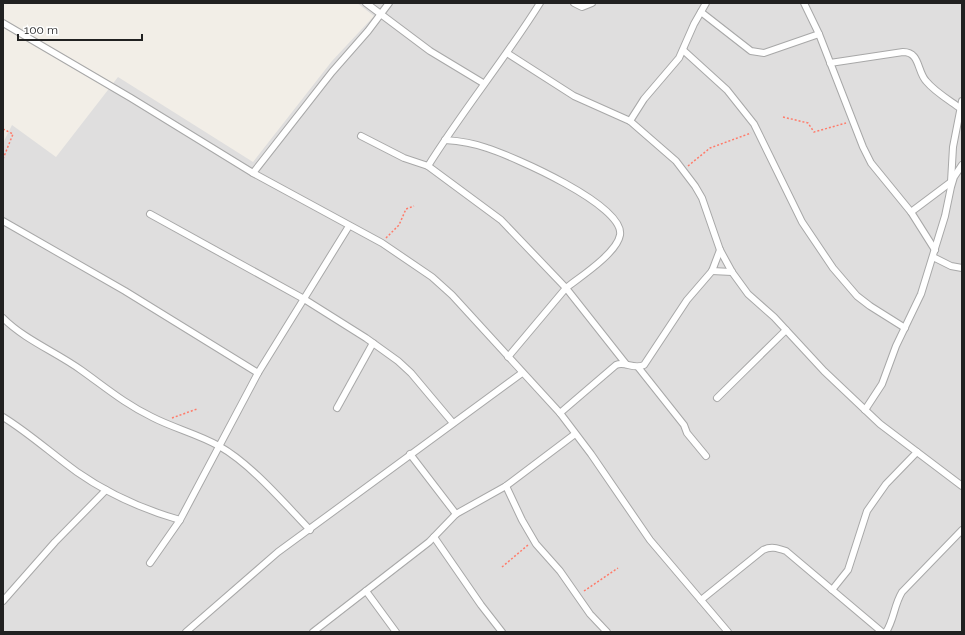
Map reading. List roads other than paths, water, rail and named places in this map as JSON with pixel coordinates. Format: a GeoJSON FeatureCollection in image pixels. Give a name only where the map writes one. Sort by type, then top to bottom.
{"type":"FeatureCollection","features":[{"type":"Feature","properties":{"kind":"street"},"geometry":{"type":"LineString","coordinates":[[366,3],[430,50],[483,83]]}},
{"type":"Feature","properties":{"kind":"street"},"geometry":{"type":"LineString","coordinates":[[253,173],[332,72],[362,39],[389,3]]}},
{"type":"Feature","properties":{"kind":"street"},"geometry":{"type":"LineString","coordinates":[[428,166],[483,83],[507,53],[540,3]]}},
{"type":"Feature","properties":{"kind":"street"},"geometry":{"type":"LineString","coordinates":[[574,3],[582,7],[592,3]]}},
{"type":"Feature","properties":{"kind":"street"},"geometry":{"type":"LineString","coordinates":[[630,121],[644,99],[673,66],[683,50],[706,3]]}},
{"type":"Feature","properties":{"kind":"street"},"geometry":{"type":"LineString","coordinates":[[804,3],[830,63],[852,121],[872,163],[911,212],[934,254],[951,266],[962,268]]}},
{"type":"Feature","properties":{"kind":"street"},"geometry":{"type":"LineString","coordinates":[[701,12],[751,52],[755,53],[764,53],[818,34]]}},
{"type":"Feature","properties":{"kind":"street"},"geometry":{"type":"LineString","coordinates":[[3,23],[125,94],[253,173],[382,243],[432,277],[560,413],[591,454],[646,534],[728,632]]}},
{"type":"Feature","properties":{"kind":"street"},"geometry":{"type":"LineString","coordinates":[[683,50],[727,90],[758,130],[802,222],[829,262],[857,296],[905,328]]}},
{"type":"Feature","properties":{"kind":"street"},"geometry":{"type":"LineString","coordinates":[[830,63],[903,52],[911,53],[916,58],[925,81],[960,108]]}},
{"type":"Feature","properties":{"kind":"street"},"geometry":{"type":"LineString","coordinates":[[507,53],[574,96],[630,121],[676,161],[702,198],[720,250],[732,272],[748,294],[786,330],[824,371],[880,424],[962,486]]}},
{"type":"Feature","properties":{"kind":"street"},"geometry":{"type":"LineString","coordinates":[[951,184],[953,147],[962,100]]}},
{"type":"Feature","properties":{"kind":"street"},"geometry":{"type":"LineString","coordinates":[[361,136],[404,158],[428,166],[501,220],[566,288],[626,364]]}},
{"type":"Feature","properties":{"kind":"street"},"geometry":{"type":"LineString","coordinates":[[445,140],[488,148],[545,172],[594,202],[616,220],[620,233],[615,246],[566,288],[508,357]]}},
{"type":"Feature","properties":{"kind":"street"},"geometry":{"type":"LineString","coordinates":[[865,410],[882,384],[896,346],[921,294],[934,254],[951,184],[962,165]]}},
{"type":"Feature","properties":{"kind":"street"},"geometry":{"type":"LineString","coordinates":[[911,212],[951,184]]}},
{"type":"Feature","properties":{"kind":"street"},"geometry":{"type":"LineString","coordinates":[[150,214],[304,299],[374,343],[411,373],[453,423]]}},
{"type":"Feature","properties":{"kind":"street"},"geometry":{"type":"LineString","coordinates":[[3,221],[125,291],[258,373]]}},
{"type":"Feature","properties":{"kind":"street"},"geometry":{"type":"LineString","coordinates":[[150,563],[180,520],[258,373],[349,226]]}},
{"type":"Feature","properties":{"kind":"street"},"geometry":{"type":"LineString","coordinates":[[560,413],[616,365],[626,364],[638,367],[644,365],[687,300],[712,271],[720,250]]}},
{"type":"Feature","properties":{"kind":"street"},"geometry":{"type":"LineString","coordinates":[[712,271],[732,272]]}},
{"type":"Feature","properties":{"kind":"street"},"geometry":{"type":"LineString","coordinates":[[3,318],[14,329],[81,370],[118,399],[163,422],[218,446],[249,468],[310,530]]}},
{"type":"Feature","properties":{"kind":"street"},"geometry":{"type":"LineString","coordinates":[[717,398],[786,330]]}},
{"type":"Feature","properties":{"kind":"street"},"geometry":{"type":"LineString","coordinates":[[337,408],[374,343]]}},
{"type":"Feature","properties":{"kind":"street"},"geometry":{"type":"LineString","coordinates":[[638,367],[684,425],[687,433],[706,456]]}},
{"type":"Feature","properties":{"kind":"street"},"geometry":{"type":"LineString","coordinates":[[186,632],[278,552],[522,373]]}},
{"type":"Feature","properties":{"kind":"street"},"geometry":{"type":"LineString","coordinates":[[3,417],[77,472],[106,490],[180,520]]}},
{"type":"Feature","properties":{"kind":"street"},"geometry":{"type":"LineString","coordinates":[[313,632],[434,537],[456,514],[506,486],[575,434]]}},
{"type":"Feature","properties":{"kind":"street"},"geometry":{"type":"LineString","coordinates":[[832,590],[848,570],[862,522],[871,505],[886,484],[917,452]]}},
{"type":"Feature","properties":{"kind":"street"},"geometry":{"type":"LineString","coordinates":[[410,454],[456,514]]}},
{"type":"Feature","properties":{"kind":"street"},"geometry":{"type":"LineString","coordinates":[[506,486],[534,540],[560,571],[590,614],[607,632]]}},
{"type":"Feature","properties":{"kind":"street"},"geometry":{"type":"LineString","coordinates":[[3,601],[55,542],[106,490]]}},
{"type":"Feature","properties":{"kind":"street"},"geometry":{"type":"LineString","coordinates":[[886,632],[902,592],[962,530]]}},
{"type":"Feature","properties":{"kind":"street"},"geometry":{"type":"LineString","coordinates":[[434,537],[481,605],[502,632]]}},
{"type":"Feature","properties":{"kind":"street"},"geometry":{"type":"LineString","coordinates":[[701,600],[768,548],[786,551],[882,632]]}},
{"type":"Feature","properties":{"kind":"street"},"geometry":{"type":"LineString","coordinates":[[366,590],[396,632]]}}]}
